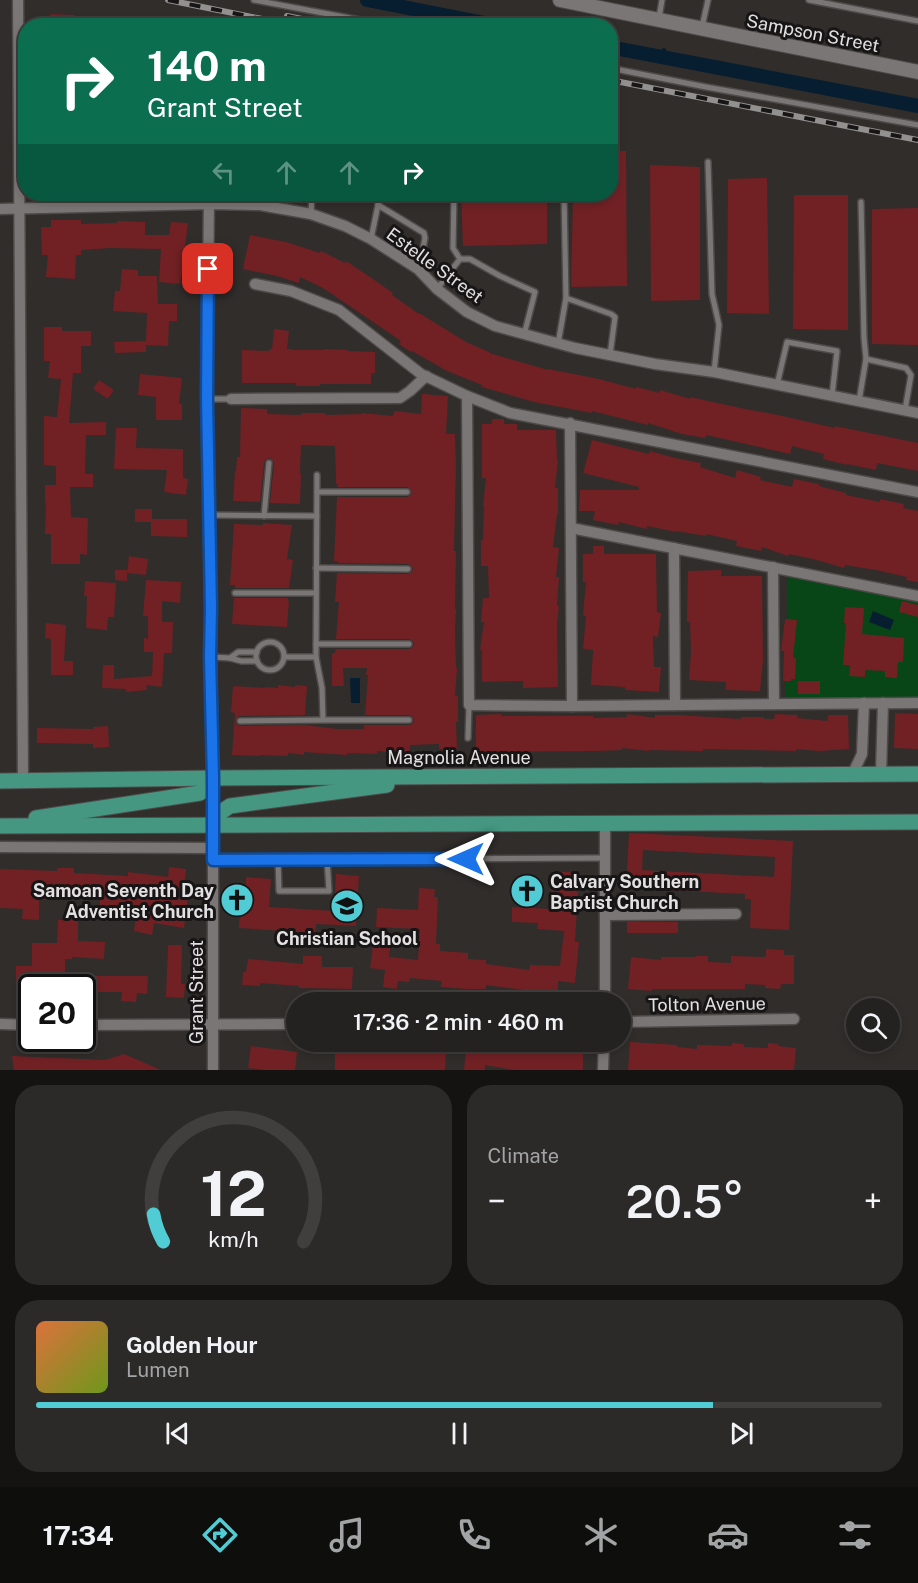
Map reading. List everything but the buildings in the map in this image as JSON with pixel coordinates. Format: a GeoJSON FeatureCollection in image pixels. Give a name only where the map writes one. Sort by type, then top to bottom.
{"type":"FeatureCollection","features":[{"type":"Feature","properties":{"kind":"main road","name":"Magnolia Avenue"},"geometry":{"type":"LineString","coordinates":[[0,781],[918,774]]}},
{"type":"Feature","properties":{"kind":"main road"},"geometry":{"type":"LineString","coordinates":[[213,825],[221,812],[230,806],[449,776]]}},
{"type":"Feature","properties":{"kind":"main road"},"geometry":{"type":"LineString","coordinates":[[0,825],[200,793],[213,778]]}},
{"type":"Feature","properties":{"kind":"main road"},"geometry":{"type":"LineString","coordinates":[[0,825],[918,822]]}},
{"type":"Feature","properties":{"kind":"street"},"geometry":{"type":"LineString","coordinates":[[18,0],[18,18]]}},
{"type":"Feature","properties":{"kind":"street","name":"Sampson Street"},"geometry":{"type":"LineString","coordinates":[[560,0],[918,72]]}},
{"type":"Feature","properties":{"kind":"street"},"geometry":{"type":"LineString","coordinates":[[19,201],[23,781]]}},
{"type":"Feature","properties":{"kind":"street","name":"Estelle Street"},"geometry":{"type":"LineString","coordinates":[[0,209],[171,201]]}},
{"type":"Feature","properties":{"kind":"street","name":"Grant Street"},"geometry":{"type":"LineString","coordinates":[[209,201],[207,399],[213,778],[213,1070]]}},
{"type":"Feature","properties":{"kind":"street","name":"Estelle Street"},"geometry":{"type":"LineString","coordinates":[[226,201],[311,214],[345,226],[371,239],[418,269],[437,289],[467,312],[495,326],[524,335],[655,364],[714,372],[918,413]]}},
{"type":"Feature","properties":{"kind":"street"},"geometry":{"type":"LineString","coordinates":[[255,284],[291,291],[339,310],[426,376],[467,396],[510,412],[918,492]]}},
{"type":"Feature","properties":{"kind":"street"},"geometry":{"type":"LineString","coordinates":[[231,399],[400,398],[426,376]]}},
{"type":"Feature","properties":{"kind":"street"},"geometry":{"type":"LineString","coordinates":[[467,396],[469,705],[918,703]]}},
{"type":"Feature","properties":{"kind":"street"},"geometry":{"type":"LineString","coordinates":[[570,423],[572,706]]}},
{"type":"Feature","properties":{"kind":"street"},"geometry":{"type":"LineString","coordinates":[[571,528],[918,596]]}},
{"type":"Feature","properties":{"kind":"street"},"geometry":{"type":"LineString","coordinates":[[674,548],[675,705]]}},
{"type":"Feature","properties":{"kind":"street"},"geometry":{"type":"LineString","coordinates":[[772,567],[774,704]]}},
{"type":"Feature","properties":{"kind":"street"},"geometry":{"type":"LineString","coordinates":[[852,775],[862,754],[864,703]]}},
{"type":"Feature","properties":{"kind":"street"},"geometry":{"type":"LineString","coordinates":[[880,774],[883,703]]}},
{"type":"Feature","properties":{"kind":"street"},"geometry":{"type":"LineString","coordinates":[[605,823],[605,992]]}},
{"type":"Feature","properties":{"kind":"street"},"geometry":{"type":"LineString","coordinates":[[0,847],[213,854]]}},
{"type":"Feature","properties":{"kind":"street"},"geometry":{"type":"LineString","coordinates":[[605,915],[736,914]]}},
{"type":"Feature","properties":{"kind":"street","name":"Tolton Avenue"},"geometry":{"type":"LineString","coordinates":[[631,1022],[794,1019]]}},
{"type":"Feature","properties":{"kind":"street"},"geometry":{"type":"LineString","coordinates":[[0,1024],[18,1024]]}},
{"type":"Feature","properties":{"kind":"street"},"geometry":{"type":"LineString","coordinates":[[96,1025],[286,1024]]}},
{"type":"Feature","properties":{"kind":"street"},"geometry":{"type":"LineString","coordinates":[[603,1070],[604,1052]]}},
{"type":"Feature","properties":{"kind":"lane"},"geometry":{"type":"LineString","coordinates":[[254,0],[350,18]]}},
{"type":"Feature","properties":{"kind":"lane"},"geometry":{"type":"LineString","coordinates":[[659,20],[663,0]]}},
{"type":"Feature","properties":{"kind":"lane"},"geometry":{"type":"LineString","coordinates":[[702,28],[708,0]]}},
{"type":"Feature","properties":{"kind":"lane"},"geometry":{"type":"LineString","coordinates":[[809,0],[918,21]]}},
{"type":"Feature","properties":{"kind":"lane"},"geometry":{"type":"LineString","coordinates":[[618,70],[918,125]]}},
{"type":"Feature","properties":{"kind":"lane"},"geometry":{"type":"LineString","coordinates":[[708,162],[712,294],[719,325],[714,372]]}},
{"type":"Feature","properties":{"kind":"lane"},"geometry":{"type":"LineString","coordinates":[[311,214],[312,201]]}},
{"type":"Feature","properties":{"kind":"lane"},"geometry":{"type":"LineString","coordinates":[[371,239],[378,201]]}},
{"type":"Feature","properties":{"kind":"lane"},"geometry":{"type":"LineString","coordinates":[[454,201],[453,248],[460,259]]}},
{"type":"Feature","properties":{"kind":"lane"},"geometry":{"type":"LineString","coordinates":[[558,344],[566,298],[564,201]]}},
{"type":"Feature","properties":{"kind":"lane"},"geometry":{"type":"LineString","coordinates":[[860,401],[866,359],[861,202]]}},
{"type":"Feature","properties":{"kind":"lane"},"geometry":{"type":"LineString","coordinates":[[378,205],[424,233],[418,269]]}},
{"type":"Feature","properties":{"kind":"lane"},"geometry":{"type":"LineString","coordinates":[[437,289],[460,259]]}},
{"type":"Feature","properties":{"kind":"lane"},"geometry":{"type":"LineString","coordinates":[[460,259],[470,260],[534,292],[524,335]]}},
{"type":"Feature","properties":{"kind":"lane"},"geometry":{"type":"LineString","coordinates":[[566,298],[615,317],[610,355]]}},
{"type":"Feature","properties":{"kind":"lane"},"geometry":{"type":"LineString","coordinates":[[777,385],[787,342],[837,351],[832,396]]}},
{"type":"Feature","properties":{"kind":"lane"},"geometry":{"type":"LineString","coordinates":[[866,359],[906,368],[911,375],[905,410]]}},
{"type":"Feature","properties":{"kind":"lane"},"geometry":{"type":"LineString","coordinates":[[207,399],[231,399]]}},
{"type":"Feature","properties":{"kind":"lane"},"geometry":{"type":"LineString","coordinates":[[264,516],[269,463]]}},
{"type":"Feature","properties":{"kind":"lane"},"geometry":{"type":"LineString","coordinates":[[317,475],[316,657],[322,688],[323,720]]}},
{"type":"Feature","properties":{"kind":"lane"},"geometry":{"type":"LineString","coordinates":[[317,492],[407,492]]}},
{"type":"Feature","properties":{"kind":"lane"},"geometry":{"type":"LineString","coordinates":[[209,515],[317,516]]}},
{"type":"Feature","properties":{"kind":"lane"},"geometry":{"type":"LineString","coordinates":[[316,568],[408,569]]}},
{"type":"Feature","properties":{"kind":"lane"},"geometry":{"type":"LineString","coordinates":[[235,593],[316,593]]}},
{"type":"Feature","properties":{"kind":"lane"},"geometry":{"type":"LineString","coordinates":[[270,641],[282,648],[285,657],[281,665],[273,670],[263,668],[257,661],[257,652],[262,644],[270,641]]}},
{"type":"Feature","properties":{"kind":"lane"},"geometry":{"type":"LineString","coordinates":[[316,644],[409,644]]}},
{"type":"Feature","properties":{"kind":"lane"},"geometry":{"type":"LineString","coordinates":[[230,658],[238,652],[257,652]]}},
{"type":"Feature","properties":{"kind":"lane"},"geometry":{"type":"LineString","coordinates":[[210,657],[230,658],[241,662],[257,661]]}},
{"type":"Feature","properties":{"kind":"lane"},"geometry":{"type":"LineString","coordinates":[[285,657],[316,657]]}},
{"type":"Feature","properties":{"kind":"lane"},"geometry":{"type":"LineString","coordinates":[[468,738],[469,705]]}},
{"type":"Feature","properties":{"kind":"lane"},"geometry":{"type":"LineString","coordinates":[[240,721],[409,720]]}},
{"type":"Feature","properties":{"kind":"lane"},"geometry":{"type":"LineString","coordinates":[[213,854],[278,859],[605,858]]}},
{"type":"Feature","properties":{"kind":"lane"},"geometry":{"type":"LineString","coordinates":[[278,859],[279,891],[328,891],[327,859]]}},
{"type":"Feature","properties":{"kind":"green space"},"geometry":{"type":"Polygon","coordinates":[[[788,577],[918,602],[918,697],[785,697],[788,577]]]}},
{"type":"Feature","properties":{"kind":"water"},"geometry":{"type":"Polygon","coordinates":[[[873,611],[894,620],[890,630],[869,622],[873,611]]]}},
{"type":"Feature","properties":{"kind":"water"},"geometry":{"type":"Polygon","coordinates":[[[350,678],[360,678],[360,703],[351,703],[350,678]]]}},
{"type":"Feature","properties":{"kind":"waterway"},"geometry":{"type":"LineString","coordinates":[[367,0],[459,18]]}},
{"type":"Feature","properties":{"kind":"waterway"},"geometry":{"type":"LineString","coordinates":[[618,49],[918,106]]}},
{"type":"Feature","properties":{"kind":"waterway"},"geometry":{"type":"LineString","coordinates":[[663,57],[664,50]]}},
{"type":"Feature","properties":{"kind":"railway"},"geometry":{"type":"LineString","coordinates":[[168,0],[257,18]]}},
{"type":"Feature","properties":{"kind":"railway"},"geometry":{"type":"LineString","coordinates":[[287,16],[297,18]]}},
{"type":"Feature","properties":{"kind":"railway"},"geometry":{"type":"LineString","coordinates":[[618,82],[918,140]]}},
{"type":"Feature","properties":{"kind":"place","name":"Calvary Southern Baptist Church"},"geometry":{"type":"Point","coordinates":[527,891]}},
{"type":"Feature","properties":{"kind":"place","name":"Samoan Seventh Day Adventist Church"},"geometry":{"type":"Point","coordinates":[237,900]}},
{"type":"Feature","properties":{"kind":"place","name":"Christian School"},"geometry":{"type":"Point","coordinates":[347,906]}},
{"type":"Feature","properties":{"kind":"route"},"geometry":{"type":"LineString","coordinates":[[208,269],[207,399],[213,860],[466,859]]}}]}
